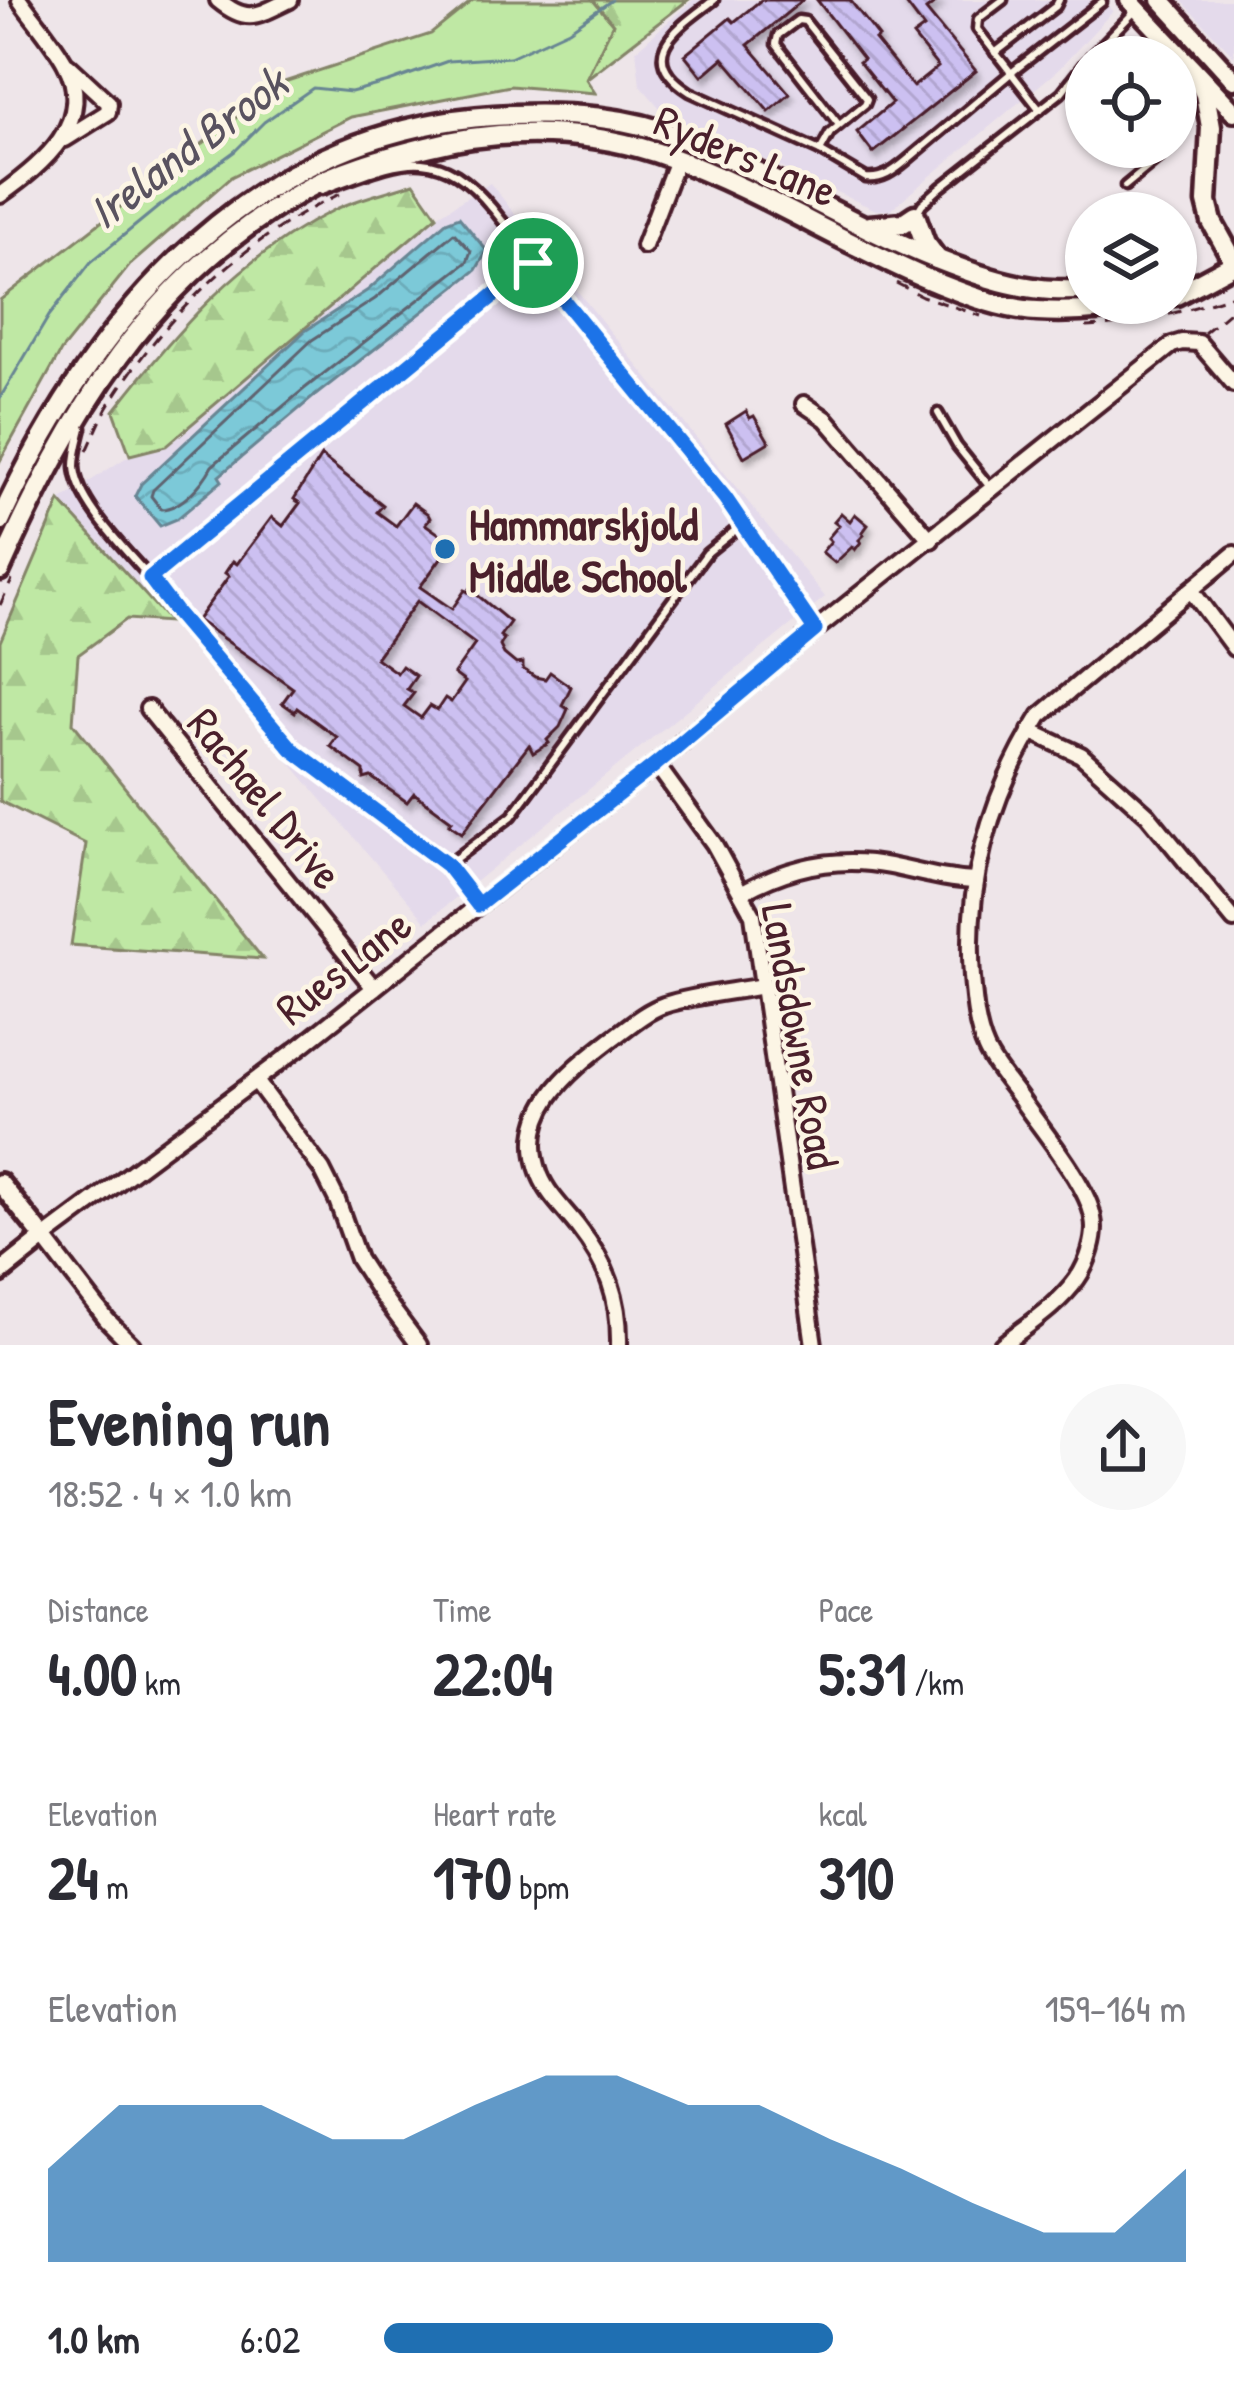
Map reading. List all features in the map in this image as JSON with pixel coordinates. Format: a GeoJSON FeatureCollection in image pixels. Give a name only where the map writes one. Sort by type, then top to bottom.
{"type":"FeatureCollection","features":[{"type":"Feature","properties":{"kind":"main road"},"geometry":{"type":"LineString","coordinates":[[1197,80],[1211,127],[1207,202],[1234,263]]}},
{"type":"Feature","properties":{"kind":"main road","name":"Ryders Lane"},"geometry":{"type":"LineString","coordinates":[[0,520],[57,411],[121,321],[180,255],[238,206],[306,166],[386,134],[471,116],[556,113],[622,121],[678,136],[976,274],[1040,289],[1065,290]]}},
{"type":"Feature","properties":{"kind":"main road","name":"Ryders Lane"},"geometry":{"type":"LineString","coordinates":[[0,570],[37,487],[137,329],[229,240],[302,191],[395,154],[463,138],[524,133],[599,138],[677,160],[970,297],[1033,311],[1065,311]]}},
{"type":"Feature","properties":{"kind":"main road"},"geometry":{"type":"LineString","coordinates":[[864,226],[903,223],[915,215],[937,259]]}},
{"type":"Feature","properties":{"kind":"main road"},"geometry":{"type":"LineString","coordinates":[[1197,273],[1234,263]]}},
{"type":"Feature","properties":{"kind":"main road"},"geometry":{"type":"LineString","coordinates":[[1197,283],[1234,263]]}},
{"type":"Feature","properties":{"kind":"street"},"geometry":{"type":"LineString","coordinates":[[0,195],[61,142],[108,112],[109,103],[64,61],[20,0]]}},
{"type":"Feature","properties":{"kind":"street"},"geometry":{"type":"LineString","coordinates":[[218,0],[244,16],[290,0]]}},
{"type":"Feature","properties":{"kind":"street"},"geometry":{"type":"LineString","coordinates":[[1161,0],[1234,80]]}},
{"type":"Feature","properties":{"kind":"street"},"geometry":{"type":"LineString","coordinates":[[1133,4],[1162,36]]}},
{"type":"Feature","properties":{"kind":"street"},"geometry":{"type":"LineString","coordinates":[[61,142],[74,101],[64,61]]}},
{"type":"Feature","properties":{"kind":"street"},"geometry":{"type":"LineString","coordinates":[[1197,74],[1234,112]]}},
{"type":"Feature","properties":{"kind":"street"},"geometry":{"type":"LineString","coordinates":[[644,246],[677,160]]}},
{"type":"Feature","properties":{"kind":"street","name":"Rues Lane"},"geometry":{"type":"LineString","coordinates":[[0,1273],[374,988],[1172,345],[1199,343],[1234,384]]}},
{"type":"Feature","properties":{"kind":"street"},"geometry":{"type":"LineString","coordinates":[[804,404],[826,419],[931,540]]}},
{"type":"Feature","properties":{"kind":"street"},"geometry":{"type":"LineString","coordinates":[[1002,1345],[1079,1277],[1093,1240],[1094,1220],[1074,1177],[986,1049],[970,950],[975,881],[987,828],[1000,789],[1040,716],[1234,554]]}},
{"type":"Feature","properties":{"kind":"street"},"geometry":{"type":"LineString","coordinates":[[1191,590],[1234,648]]}},
{"type":"Feature","properties":{"kind":"street","name":"Rachael Drive"},"geometry":{"type":"LineString","coordinates":[[148,709],[374,988]]}},
{"type":"Feature","properties":{"kind":"street"},"geometry":{"type":"LineString","coordinates":[[1030,731],[1081,755],[1148,815],[1234,920]]}},
{"type":"Feature","properties":{"kind":"street","name":"Landsdowne Road"},"geometry":{"type":"LineString","coordinates":[[656,764],[714,844],[753,915],[814,1345]]}},
{"type":"Feature","properties":{"kind":"street"},"geometry":{"type":"LineString","coordinates":[[741,893],[799,868],[842,862],[975,881]]}},
{"type":"Feature","properties":{"kind":"street"},"geometry":{"type":"LineString","coordinates":[[619,1345],[620,1316],[613,1286],[597,1255],[540,1176],[535,1136],[541,1109],[575,1066],[641,1017],[662,1006],[763,986]]}},
{"type":"Feature","properties":{"kind":"street"},"geometry":{"type":"LineString","coordinates":[[256,1081],[322,1170],[358,1259],[419,1345]]}},
{"type":"Feature","properties":{"kind":"street"},"geometry":{"type":"LineString","coordinates":[[0,1183],[132,1345]]}},
{"type":"Feature","properties":{"kind":"lane"},"geometry":{"type":"LineString","coordinates":[[714,0],[676,30],[662,49],[661,58],[675,81],[866,178],[880,177],[906,161],[1102,2]]}},
{"type":"Feature","properties":{"kind":"lane"},"geometry":{"type":"LineString","coordinates":[[1003,0],[975,24],[1040,110]]}},
{"type":"Feature","properties":{"kind":"lane"},"geometry":{"type":"LineString","coordinates":[[995,53],[1059,0]]}},
{"type":"Feature","properties":{"kind":"lane"},"geometry":{"type":"LineString","coordinates":[[1108,36],[1133,4]]}},
{"type":"Feature","properties":{"kind":"lane"},"geometry":{"type":"LineString","coordinates":[[820,151],[830,133],[866,104],[865,93],[805,21],[799,20],[778,35],[776,44],[839,125]]}},
{"type":"Feature","properties":{"kind":"lane"},"geometry":{"type":"LineString","coordinates":[[915,215],[922,204],[1065,88]]}},
{"type":"Feature","properties":{"kind":"lane"},"geometry":{"type":"LineString","coordinates":[[229,240],[317,192],[389,166],[420,162],[445,167],[473,184],[743,524],[815,630]]}},
{"type":"Feature","properties":{"kind":"lane"},"geometry":{"type":"LineString","coordinates":[[1125,186],[1147,168]]}},
{"type":"Feature","properties":{"kind":"lane"},"geometry":{"type":"LineString","coordinates":[[150,578],[533,263]]}},
{"type":"Feature","properties":{"kind":"lane"},"geometry":{"type":"LineString","coordinates":[[97,386],[74,462],[85,497],[292,749],[447,865],[478,905]]}},
{"type":"Feature","properties":{"kind":"lane"},"geometry":{"type":"LineString","coordinates":[[938,413],[992,490]]}},
{"type":"Feature","properties":{"kind":"lane"},"geometry":{"type":"LineString","coordinates":[[447,865],[512,816],[707,554],[743,524]]}},
{"type":"Feature","properties":{"kind":"path"},"geometry":{"type":"LineString","coordinates":[[83,458],[110,402],[160,334],[210,282],[262,238],[353,189]]}},
{"type":"Feature","properties":{"kind":"path"},"geometry":{"type":"LineString","coordinates":[[1203,334],[1234,308]]}},
{"type":"Feature","properties":{"kind":"shaded area"},"geometry":{"type":"Polygon","coordinates":[[[693,0],[1103,0],[1113,11],[1090,36],[1065,36],[1065,63],[1059,69],[890,210],[876,210],[666,115],[640,85],[636,50],[693,0]]]}},
{"type":"Feature","properties":{"kind":"shaded area"},"geometry":{"type":"Polygon","coordinates":[[[1181,0],[1234,0],[1234,56],[1181,0]]]}},
{"type":"Feature","properties":{"kind":"shaded area","name":"Hammarskjold Middle School"},"geometry":{"type":"Polygon","coordinates":[[[490,183],[825,597],[426,922],[170,622],[60,501],[130,455],[166,446],[437,216],[490,183]]]}},
{"type":"Feature","properties":{"kind":"green space"},"geometry":{"type":"Polygon","coordinates":[[[473,0],[593,0],[613,24],[586,79],[595,93],[510,86],[351,117],[231,177],[130,265],[61,351],[0,461],[0,300],[281,83],[431,34],[473,0]]]}},
{"type":"Feature","properties":{"kind":"green space"},"geometry":{"type":"Polygon","coordinates":[[[593,0],[688,0],[586,79],[613,24],[593,0]]]}},
{"type":"Feature","properties":{"kind":"green space"},"geometry":{"type":"Polygon","coordinates":[[[414,183],[437,216],[166,446],[130,455],[114,411],[212,298],[300,229],[343,206],[414,183]]]}},
{"type":"Feature","properties":{"kind":"green space"},"geometry":{"type":"Polygon","coordinates":[[[60,501],[170,622],[127,619],[78,655],[73,723],[263,959],[71,945],[86,844],[0,801],[0,642],[60,501]]]}},
{"type":"Feature","properties":{"kind":"water"},"geometry":{"type":"Polygon","coordinates":[[[459,217],[487,251],[476,270],[312,398],[219,476],[222,481],[177,519],[160,526],[135,496],[141,484],[305,331],[368,290],[446,222],[459,217]]]}},
{"type":"Feature","properties":{"kind":"building"},"geometry":{"type":"Polygon","coordinates":[[[761,0],[803,0],[748,45],[790,94],[769,112],[723,58],[702,76],[685,55],[761,0]]]}},
{"type":"Feature","properties":{"kind":"building"},"geometry":{"type":"Polygon","coordinates":[[[817,0],[850,0],[913,87],[938,67],[913,36],[924,28],[903,0],[939,0],[926,10],[976,71],[873,153],[857,132],[892,103],[817,0]]]}},
{"type":"Feature","properties":{"kind":"building"},"geometry":{"type":"Polygon","coordinates":[[[746,411],[769,442],[744,457],[726,424],[746,411]]]}},
{"type":"Feature","properties":{"kind":"building"},"geometry":{"type":"Polygon","coordinates":[[[321,456],[383,505],[377,512],[396,526],[413,503],[428,514],[425,524],[445,538],[442,542],[449,547],[420,587],[452,609],[470,589],[510,622],[500,636],[504,654],[516,664],[523,663],[523,669],[535,677],[545,679],[550,672],[571,687],[562,705],[568,709],[549,743],[533,753],[529,745],[462,833],[414,793],[407,802],[371,777],[364,779],[364,771],[330,746],[337,737],[297,708],[295,712],[282,703],[293,688],[197,620],[229,576],[225,573],[233,561],[237,564],[272,517],[283,526],[300,503],[294,499],[321,456]],[[417,601],[376,658],[397,673],[402,666],[416,676],[407,689],[414,693],[404,706],[421,718],[430,706],[437,710],[445,698],[451,702],[465,682],[454,674],[475,644],[417,601]]]}},
{"type":"Feature","properties":{"kind":"building"},"geometry":{"type":"Polygon","coordinates":[[[841,513],[850,521],[855,514],[868,525],[855,550],[852,547],[835,563],[822,552],[841,513]]]}},
{"type":"Feature","properties":{"kind":"waterway","name":"Ireland Brook"},"geometry":{"type":"LineString","coordinates":[[0,398],[49,316],[91,262],[313,88],[351,92],[448,61],[510,57],[569,30],[612,0]]}},
{"type":"Feature","properties":{"kind":"place","name":"Hammarskjold Middle School"},"geometry":{"type":"Point","coordinates":[445,549]}},
{"type":"Feature","properties":{"kind":"route"},"geometry":{"type":"LineString","coordinates":[[533,263],[725,498],[815,630],[478,905],[447,865],[292,749],[150,578],[533,263]]}}]}
